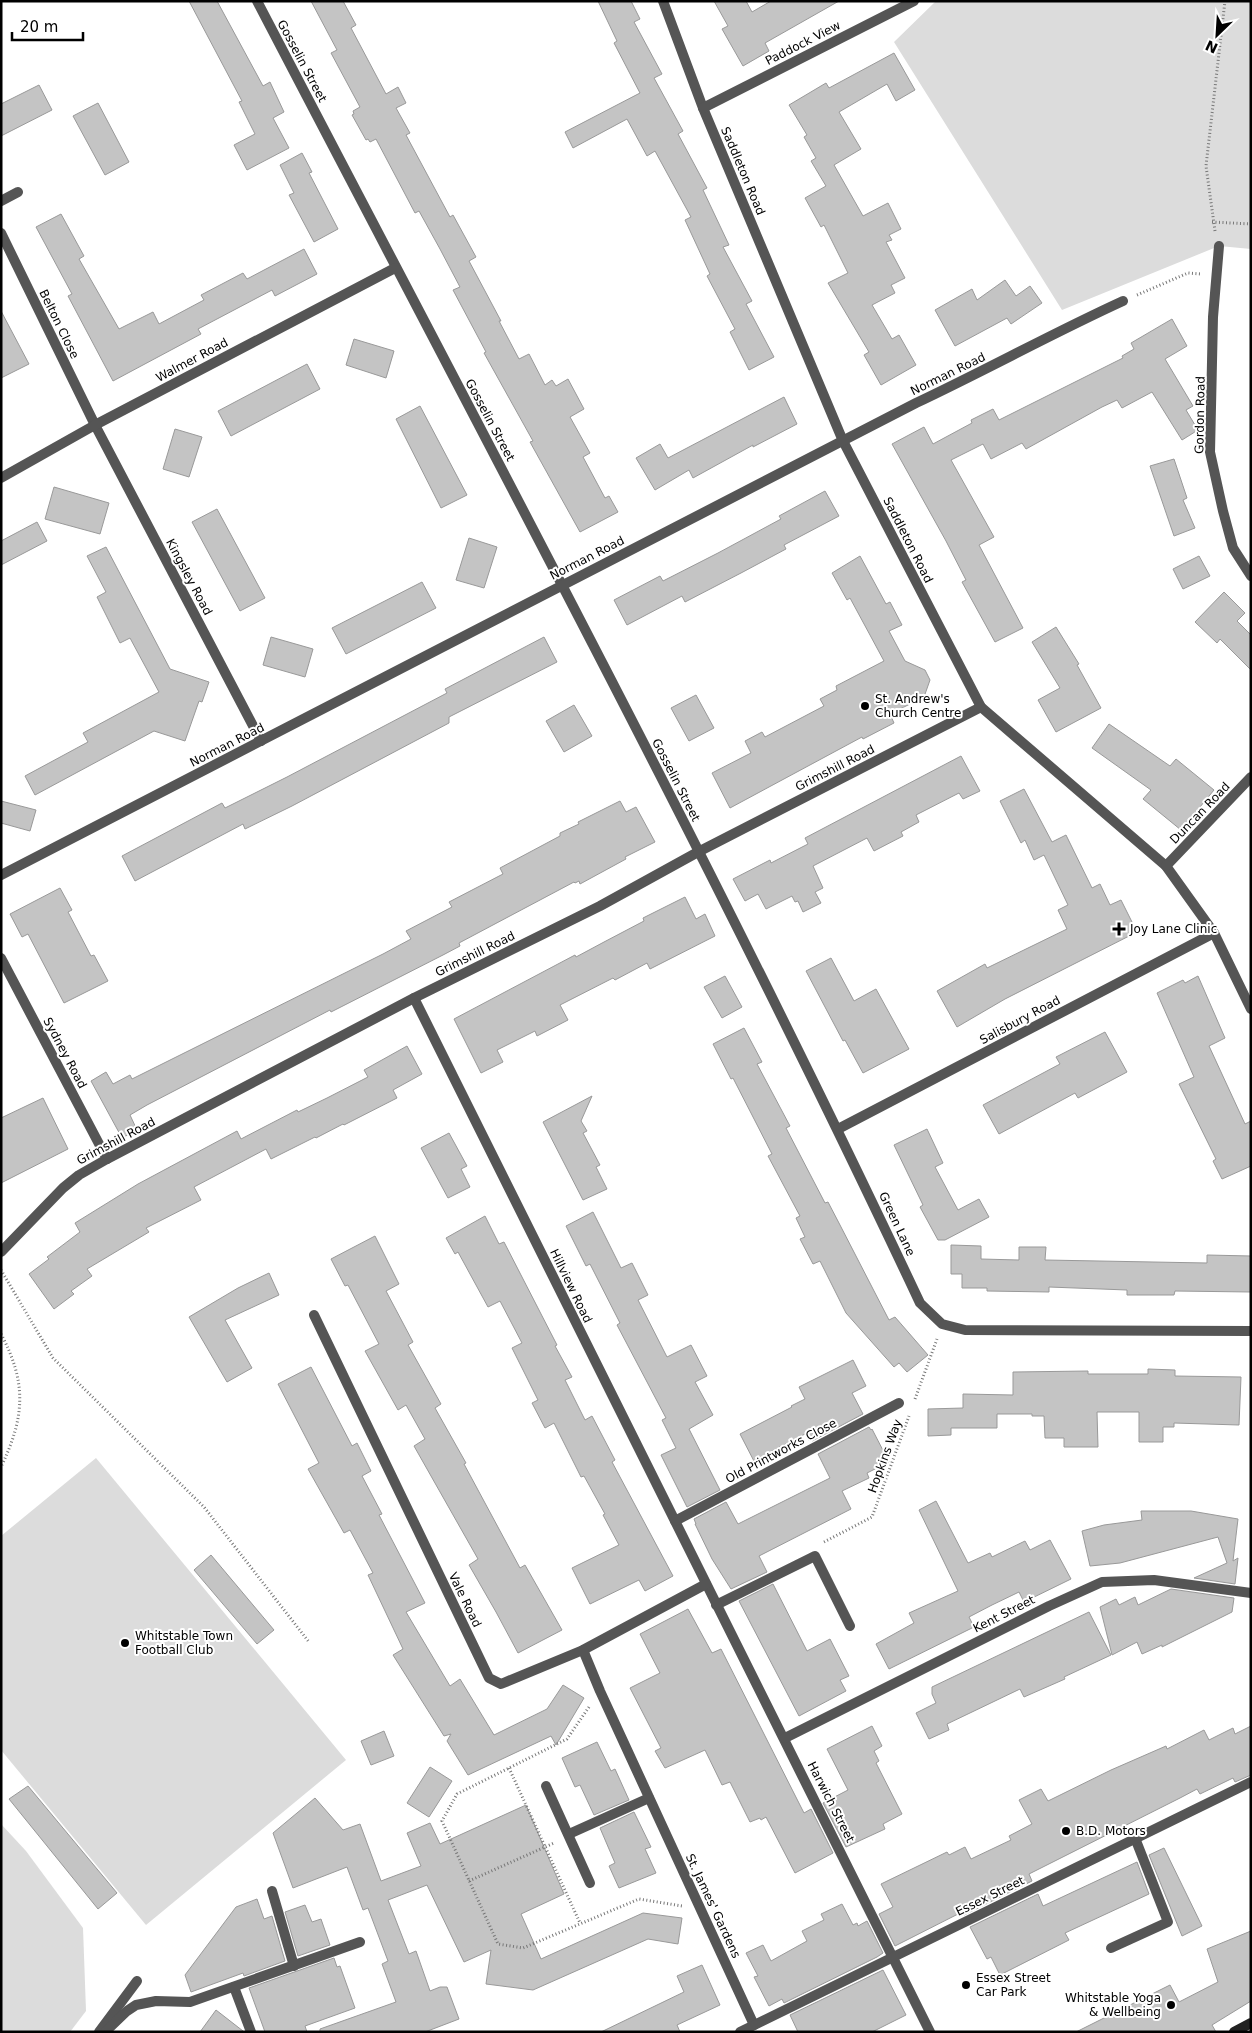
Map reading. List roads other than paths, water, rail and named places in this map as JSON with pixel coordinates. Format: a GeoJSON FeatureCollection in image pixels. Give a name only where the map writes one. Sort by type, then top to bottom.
{"type":"FeatureCollection","features":[{"type":"Feature","properties":{"kind":"main road"},"geometry":{"type":"LineString","coordinates":[[1234,2032],[1251,2023]]}},
{"type":"Feature","properties":{"kind":"street","name":"Gosselin Street"},"geometry":{"type":"LineString","coordinates":[[257,1],[562,585],[698,852]]}},
{"type":"Feature","properties":{"kind":"street","name":"Saddleton Road"},"geometry":{"type":"LineString","coordinates":[[663,1],[703,108],[843,441],[981,707],[1166,866],[1214,932],[1251,1009]]}},
{"type":"Feature","properties":{"kind":"street","name":"Paddock View"},"geometry":{"type":"LineString","coordinates":[[703,108],[914,1]]}},
{"type":"Feature","properties":{"kind":"street"},"geometry":{"type":"LineString","coordinates":[[1,201],[18,192]]}},
{"type":"Feature","properties":{"kind":"street","name":"Belton Close"},"geometry":{"type":"LineString","coordinates":[[1,233],[95,425]]}},
{"type":"Feature","properties":{"kind":"street","name":"Gordon Road"},"geometry":{"type":"LineString","coordinates":[[1219,246],[1213,317],[1210,452],[1233,548],[1251,576]]}},
{"type":"Feature","properties":{"kind":"street","name":"Walmer Road"},"geometry":{"type":"LineString","coordinates":[[1,478],[95,425],[396,268]]}},
{"type":"Feature","properties":{"kind":"street","name":"Norman Road"},"geometry":{"type":"LineString","coordinates":[[1,875],[916,403],[979,374],[1028,346],[1123,301]]}},
{"type":"Feature","properties":{"kind":"street","name":"Kingsley Road"},"geometry":{"type":"LineString","coordinates":[[95,425],[261,741]]}},
{"type":"Feature","properties":{"kind":"street","name":"Grimshill Road"},"geometry":{"type":"LineString","coordinates":[[1,1252],[63,1188],[79,1175],[107,1159],[414,998],[600,906],[698,852],[981,707]]}},
{"type":"Feature","properties":{"kind":"street","name":"Duncan Road"},"geometry":{"type":"LineString","coordinates":[[1166,866],[1251,777]]}},
{"type":"Feature","properties":{"kind":"street","name":"Green Lane"},"geometry":{"type":"LineString","coordinates":[[698,852],[838,1129],[920,1303],[942,1324],[966,1330],[1251,1331]]}},
{"type":"Feature","properties":{"kind":"street","name":"Salisbury Road"},"geometry":{"type":"LineString","coordinates":[[838,1129],[1214,932]]}},
{"type":"Feature","properties":{"kind":"street","name":"Sydney Road"},"geometry":{"type":"LineString","coordinates":[[1,958],[107,1159]]}},
{"type":"Feature","properties":{"kind":"street","name":"Hillview Road"},"geometry":{"type":"LineString","coordinates":[[414,998],[706,1584]]}},
{"type":"Feature","properties":{"kind":"street","name":"Vale Road"},"geometry":{"type":"LineString","coordinates":[[314,1315],[488,1678],[501,1684],[583,1650],[706,1584]]}},
{"type":"Feature","properties":{"kind":"street","name":"Old Printworks Close"},"geometry":{"type":"LineString","coordinates":[[675,1521],[899,1403]]}},
{"type":"Feature","properties":{"kind":"street"},"geometry":{"type":"LineString","coordinates":[[716,1604],[815,1556],[850,1626]]}},
{"type":"Feature","properties":{"kind":"street","name":"Kent Street"},"geometry":{"type":"LineString","coordinates":[[785,1738],[1049,1606],[1102,1582],[1154,1580],[1251,1593]]}},
{"type":"Feature","properties":{"kind":"street","name":"Harwich Street"},"geometry":{"type":"LineString","coordinates":[[706,1584],[785,1738],[930,2032]]}},
{"type":"Feature","properties":{"kind":"street","name":"St. James' Gardens"},"geometry":{"type":"LineString","coordinates":[[583,1650],[600,1691],[754,2025]]}},
{"type":"Feature","properties":{"kind":"street","name":"Essex Street"},"geometry":{"type":"LineString","coordinates":[[740,2032],[1251,1782]]}},
{"type":"Feature","properties":{"kind":"street"},"geometry":{"type":"LineString","coordinates":[[546,1786],[590,1883]]}},
{"type":"Feature","properties":{"kind":"street"},"geometry":{"type":"LineString","coordinates":[[569,1834],[649,1798]]}},
{"type":"Feature","properties":{"kind":"street"},"geometry":{"type":"LineString","coordinates":[[1111,1948],[1168,1922],[1135,1838]]}},
{"type":"Feature","properties":{"kind":"street"},"geometry":{"type":"LineString","coordinates":[[272,1891],[294,1966]]}},
{"type":"Feature","properties":{"kind":"street"},"geometry":{"type":"LineString","coordinates":[[105,2032],[136,2005],[156,2001],[190,2002],[360,1942]]}},
{"type":"Feature","properties":{"kind":"street"},"geometry":{"type":"LineString","coordinates":[[99,2032],[137,1981]]}},
{"type":"Feature","properties":{"kind":"street"},"geometry":{"type":"LineString","coordinates":[[234,1987],[251,2032]]}},
{"type":"Feature","properties":{"kind":"place","name":"St. Andrew's Church Centre"},"geometry":{"type":"Point","coordinates":[865,706]}},
{"type":"Feature","properties":{"kind":"place","name":"Joy Lane Clinic"},"geometry":{"type":"Point","coordinates":[1119,929]}},
{"type":"Feature","properties":{"kind":"place","name":"Whitstable Town Football Club"},"geometry":{"type":"Point","coordinates":[125,1643]}},
{"type":"Feature","properties":{"kind":"place","name":"B.D. Motors"},"geometry":{"type":"Point","coordinates":[1066,1831]}},
{"type":"Feature","properties":{"kind":"place","name":"Essex Street Car Park"},"geometry":{"type":"Point","coordinates":[966,1985]}},
{"type":"Feature","properties":{"kind":"place","name":"Whitstable Yoga & Wellbeing"},"geometry":{"type":"Point","coordinates":[1171,2005]}}]}
